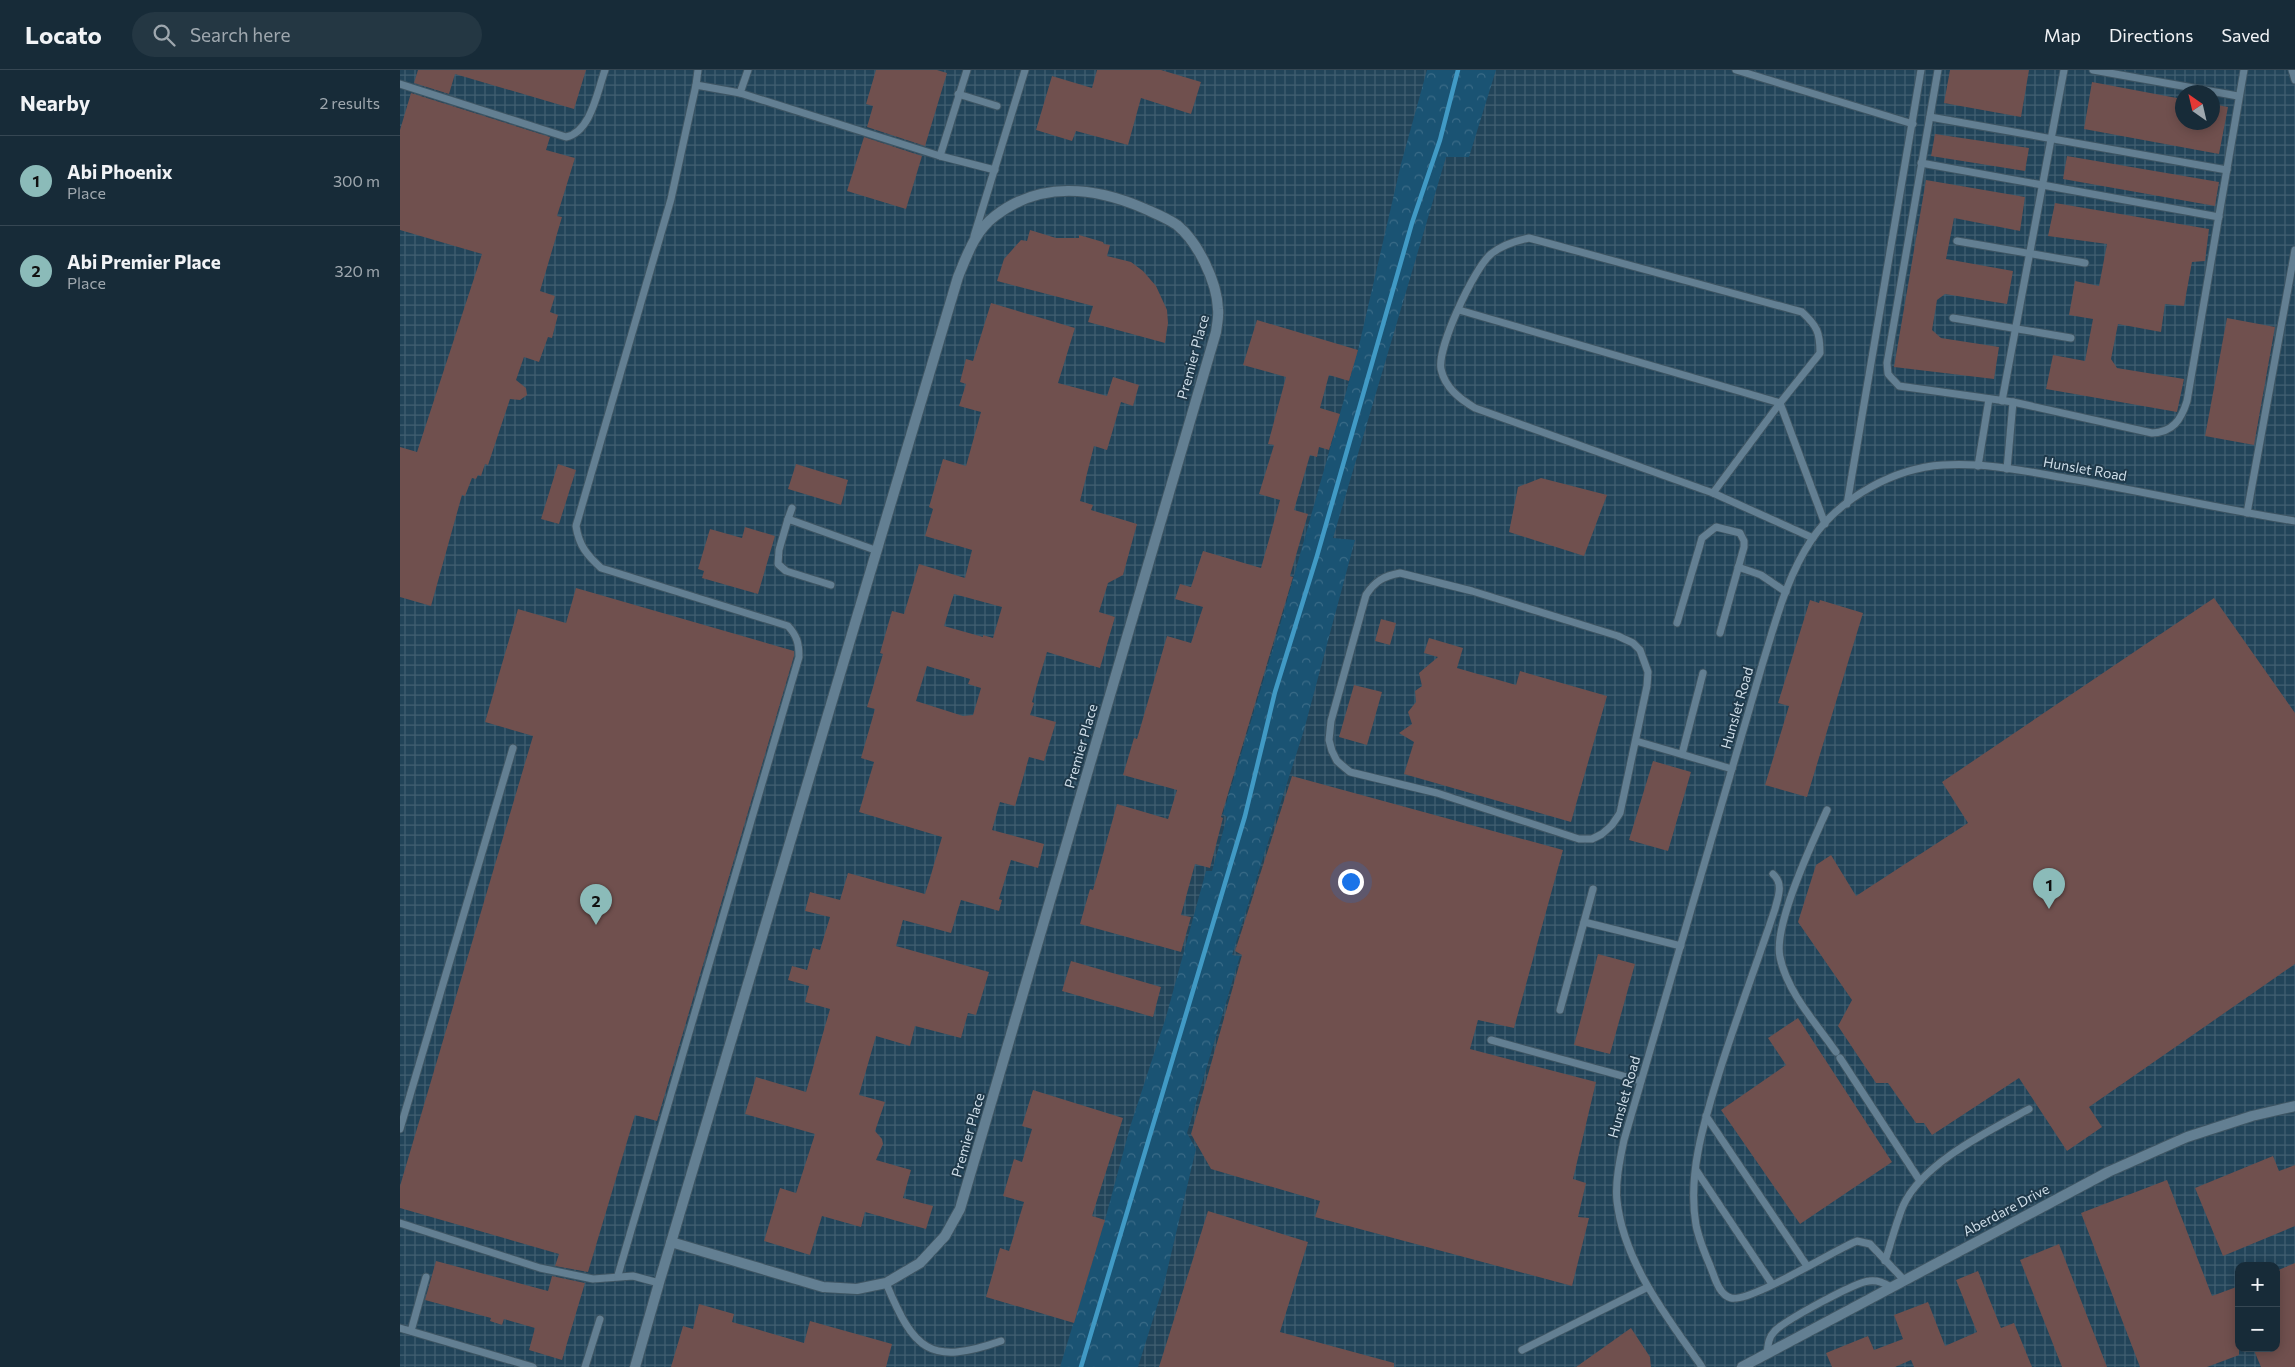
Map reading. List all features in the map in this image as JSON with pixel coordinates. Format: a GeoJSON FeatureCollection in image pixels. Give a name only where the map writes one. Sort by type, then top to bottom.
{"type":"FeatureCollection","features":[{"type":"Feature","properties":{"kind":"street","name":"Premier Place"},"geometry":{"type":"LineString","coordinates":[[635,1367],[671,1242],[876,550],[958,277],[972,242],[994,216],[1025,199],[1056,191],[1091,191],[1125,201],[1177,226],[1205,263],[1216,289],[1219,310],[1216,332],[960,1209],[945,1236],[920,1263],[886,1283],[857,1289],[823,1287],[671,1242]]}},
{"type":"Feature","properties":{"kind":"street","name":"Aberdare Drive"},"geometry":{"type":"LineString","coordinates":[[1742,1367],[2108,1172],[2187,1137],[2252,1116],[2295,1106]]}},
{"type":"Feature","properties":{"kind":"lane"},"geometry":{"type":"LineString","coordinates":[[400,84],[566,137],[576,135],[582,128],[604,70]]}},
{"type":"Feature","properties":{"kind":"lane"},"geometry":{"type":"LineString","coordinates":[[618,1276],[800,657],[800,646],[796,635],[788,626],[601,568],[584,553],[578,539],[576,526],[671,199],[698,70]]}},
{"type":"Feature","properties":{"kind":"lane"},"geometry":{"type":"LineString","coordinates":[[740,93],[748,70]]}},
{"type":"Feature","properties":{"kind":"lane"},"geometry":{"type":"LineString","coordinates":[[940,156],[967,70]]}},
{"type":"Feature","properties":{"kind":"lane"},"geometry":{"type":"LineString","coordinates":[[972,242],[1025,70]]}},
{"type":"Feature","properties":{"kind":"lane"},"geometry":{"type":"LineString","coordinates":[[1736,70],[1913,124]]}},
{"type":"Feature","properties":{"kind":"lane"},"geometry":{"type":"LineString","coordinates":[[1847,504],[1921,70]]}},
{"type":"Feature","properties":{"kind":"lane"},"geometry":{"type":"LineString","coordinates":[[1938,70],[1887,363],[1888,374],[1899,386],[2013,402],[2152,434],[2164,432],[2180,420],[2187,401],[2238,96],[2244,70]]}},
{"type":"Feature","properties":{"kind":"lane"},"geometry":{"type":"LineString","coordinates":[[2002,401],[2064,70]]}},
{"type":"Feature","properties":{"kind":"lane"},"geometry":{"type":"LineString","coordinates":[[2093,70],[2238,96]]}},
{"type":"Feature","properties":{"kind":"lane"},"geometry":{"type":"LineString","coordinates":[[2292,70],[2295,80]]}},
{"type":"Feature","properties":{"kind":"lane"},"geometry":{"type":"LineString","coordinates":[[696,85],[740,93],[940,156],[995,170]]}},
{"type":"Feature","properties":{"kind":"lane"},"geometry":{"type":"LineString","coordinates":[[958,94],[998,106]]}},
{"type":"Feature","properties":{"kind":"lane"},"geometry":{"type":"LineString","coordinates":[[1930,118],[2227,170]]}},
{"type":"Feature","properties":{"kind":"lane"},"geometry":{"type":"LineString","coordinates":[[1921,163],[2218,217]]}},
{"type":"Feature","properties":{"kind":"lane"},"geometry":{"type":"LineString","coordinates":[[1713,493],[1820,353],[1820,336],[1813,323],[1802,312],[1530,238],[1509,243],[1490,255],[1474,276],[1442,347],[1441,368],[1445,381],[1457,397],[1475,408],[1713,493],[1813,538]]}},
{"type":"Feature","properties":{"kind":"lane"},"geometry":{"type":"LineString","coordinates":[[1957,241],[2085,263]]}},
{"type":"Feature","properties":{"kind":"lane"},"geometry":{"type":"LineString","coordinates":[[2248,513],[2295,250]]}},
{"type":"Feature","properties":{"kind":"lane"},"geometry":{"type":"LineString","coordinates":[[1459,310],[1780,403]]}},
{"type":"Feature","properties":{"kind":"lane"},"geometry":{"type":"LineString","coordinates":[[1953,318],[2071,338]]}},
{"type":"Feature","properties":{"kind":"lane"},"geometry":{"type":"LineString","coordinates":[[1978,466],[1989,399]]}},
{"type":"Feature","properties":{"kind":"lane"},"geometry":{"type":"LineString","coordinates":[[2007,469],[2013,402]]}},
{"type":"Feature","properties":{"kind":"lane"},"geometry":{"type":"LineString","coordinates":[[1780,403],[1825,524]]}},
{"type":"Feature","properties":{"kind":"lane","name":"Hunslet Road"},"geometry":{"type":"LineString","coordinates":[[1702,1367],[1648,1287],[1636,1264],[1624,1233],[1617,1200],[1619,1162],[1732,769],[1786,592],[1798,564],[1813,538],[1847,504],[1873,486],[1904,472],[1943,465],[2007,469],[2120,487],[2248,513],[2295,520]]}},
{"type":"Feature","properties":{"kind":"lane"},"geometry":{"type":"LineString","coordinates":[[792,508],[779,550],[778,564],[786,571],[831,584]]}},
{"type":"Feature","properties":{"kind":"lane"},"geometry":{"type":"LineString","coordinates":[[788,519],[876,550]]}},
{"type":"Feature","properties":{"kind":"lane"},"geometry":{"type":"LineString","coordinates":[[1677,623],[1702,538],[1716,527],[1740,533],[1744,541],[1744,547],[1720,632]]}},
{"type":"Feature","properties":{"kind":"lane"},"geometry":{"type":"LineString","coordinates":[[1738,567],[1761,575],[1786,592]]}},
{"type":"Feature","properties":{"kind":"lane"},"geometry":{"type":"LineString","coordinates":[[1400,573],[1472,590],[1618,636],[1633,643],[1640,650],[1648,672],[1636,741],[1620,813],[1612,825],[1602,834],[1592,839],[1579,839],[1437,793],[1350,772],[1337,761],[1328,740],[1337,697],[1366,595],[1375,582],[1389,575],[1400,573]]}},
{"type":"Feature","properties":{"kind":"lane"},"geometry":{"type":"LineString","coordinates":[[1682,754],[1703,673]]}},
{"type":"Feature","properties":{"kind":"lane"},"geometry":{"type":"LineString","coordinates":[[1636,741],[1732,769]]}},
{"type":"Feature","properties":{"kind":"lane"},"geometry":{"type":"LineString","coordinates":[[400,1129],[513,748]]}},
{"type":"Feature","properties":{"kind":"lane"},"geometry":{"type":"LineString","coordinates":[[1827,810],[1799,874],[1784,921],[1778,946],[1784,972],[1794,991],[1920,1181]]}},
{"type":"Feature","properties":{"kind":"lane"},"geometry":{"type":"LineString","coordinates":[[1773,874],[1778,880],[1780,890],[1776,909],[1728,1043],[1699,1141],[1696,1169],[1696,1225],[1700,1243],[1723,1294],[1732,1298],[1740,1298],[1772,1284],[1858,1241],[1870,1244],[1904,1280]]}},
{"type":"Feature","properties":{"kind":"lane"},"geometry":{"type":"LineString","coordinates":[[1560,1010],[1594,889]]}},
{"type":"Feature","properties":{"kind":"lane"},"geometry":{"type":"LineString","coordinates":[[1584,922],[1681,946]]}},
{"type":"Feature","properties":{"kind":"lane"},"geometry":{"type":"LineString","coordinates":[[1491,1040],[1641,1081]]}},
{"type":"Feature","properties":{"kind":"lane"},"geometry":{"type":"LineString","coordinates":[[1885,1261],[1904,1205],[1920,1181],[1938,1165],[1983,1134],[2029,1109]]}},
{"type":"Feature","properties":{"kind":"lane"},"geometry":{"type":"LineString","coordinates":[[1706,1116],[1807,1266]]}},
{"type":"Feature","properties":{"kind":"lane"},"geometry":{"type":"LineString","coordinates":[[1696,1169],[1772,1284]]}},
{"type":"Feature","properties":{"kind":"lane"},"geometry":{"type":"LineString","coordinates":[[400,1223],[540,1268],[593,1279],[633,1276],[659,1283]]}},
{"type":"Feature","properties":{"kind":"lane"},"geometry":{"type":"LineString","coordinates":[[411,1331],[426,1277]]}},
{"type":"Feature","properties":{"kind":"lane"},"geometry":{"type":"LineString","coordinates":[[1767,1354],[1770,1337],[1780,1326],[1847,1289],[1868,1281],[1883,1282],[1891,1287]]}},
{"type":"Feature","properties":{"kind":"lane"},"geometry":{"type":"LineString","coordinates":[[886,1283],[905,1321],[918,1340],[930,1350],[946,1353],[970,1351],[1001,1341]]}},
{"type":"Feature","properties":{"kind":"lane"},"geometry":{"type":"LineString","coordinates":[[1522,1350],[1648,1287]]}},
{"type":"Feature","properties":{"kind":"lane"},"geometry":{"type":"LineString","coordinates":[[585,1367],[600,1318]]}},
{"type":"Feature","properties":{"kind":"lane"},"geometry":{"type":"LineString","coordinates":[[400,1328],[533,1367]]}},
{"type":"Feature","properties":{"kind":"shaded area"},"geometry":{"type":"Polygon","coordinates":[[[400,70],[2295,70],[2295,1367],[400,1367],[400,70]]]}},
{"type":"Feature","properties":{"kind":"green space"},"geometry":{"type":"Polygon","coordinates":[[[1427,70],[1496,70],[1469,157],[1446,157],[1333,538],[1355,540],[1304,730],[1232,955],[1240,956],[1187,1133],[1196,1149],[1164,1284],[1138,1367],[1060,1367],[1105,1220],[1130,1127],[1166,1017],[1206,871],[1212,871],[1227,817],[1223,814],[1280,625],[1358,350],[1401,164],[1427,70]]]}},
{"type":"Feature","properties":{"kind":"building"},"geometry":{"type":"Polygon","coordinates":[[[418,70],[586,70],[574,109],[455,74],[449,94],[414,83],[418,70]]]}},
{"type":"Feature","properties":{"kind":"building"},"geometry":{"type":"Polygon","coordinates":[[[876,70],[937,70],[947,73],[925,146],[867,127],[873,106],[866,104],[876,70]]]}},
{"type":"Feature","properties":{"kind":"building"},"geometry":{"type":"Polygon","coordinates":[[[1097,70],[1161,70],[1201,82],[1191,114],[1141,98],[1128,145],[1076,131],[1072,141],[1036,130],[1052,76],[1092,88],[1097,70]]]}},
{"type":"Feature","properties":{"kind":"building"},"geometry":{"type":"Polygon","coordinates":[[[1950,70],[2029,70],[2021,117],[1944,103],[1950,70]]]}},
{"type":"Feature","properties":{"kind":"building"},"geometry":{"type":"Polygon","coordinates":[[[2092,82],[2175,98],[2175,130],[2220,130],[2220,106],[2228,107],[2219,154],[2084,129],[2092,82]]]}},
{"type":"Feature","properties":{"kind":"building"},"geometry":{"type":"Polygon","coordinates":[[[411,93],[550,137],[546,150],[575,158],[557,216],[562,217],[540,291],[555,296],[550,312],[558,315],[552,338],[548,337],[539,362],[524,357],[516,380],[526,388],[527,395],[520,400],[510,399],[488,465],[485,464],[481,476],[478,475],[476,479],[472,478],[465,496],[462,495],[431,606],[400,597],[400,447],[417,452],[482,254],[400,230],[400,130],[411,93]]]}},
{"type":"Feature","properties":{"kind":"building"},"geometry":{"type":"Polygon","coordinates":[[[1935,134],[2029,148],[2025,171],[1931,156],[1935,134]]]}},
{"type":"Feature","properties":{"kind":"building"},"geometry":{"type":"Polygon","coordinates":[[[864,137],[922,156],[906,209],[847,191],[864,137]]]}},
{"type":"Feature","properties":{"kind":"building"},"geometry":{"type":"Polygon","coordinates":[[[2067,156],[2219,182],[2215,206],[2063,179],[2067,156]]]}},
{"type":"Feature","properties":{"kind":"building"},"geometry":{"type":"Polygon","coordinates":[[[1926,180],[2025,197],[2020,231],[1954,218],[1946,259],[2013,271],[2007,304],[1945,294],[1937,300],[1932,330],[1941,338],[1999,347],[1994,379],[1894,367],[1926,180]]]}},
{"type":"Feature","properties":{"kind":"building"},"geometry":{"type":"Polygon","coordinates":[[[2055,203],[2209,229],[2205,261],[2192,262],[2184,306],[2165,304],[2161,332],[2118,324],[2111,359],[2117,368],[2184,379],[2177,412],[2046,389],[2053,355],[2085,361],[2093,319],[2069,315],[2075,281],[2099,286],[2107,244],[2048,236],[2055,203]]]}},
{"type":"Feature","properties":{"kind":"building"},"geometry":{"type":"Polygon","coordinates":[[[1030,230],[1056,238],[1079,238],[1079,235],[1103,242],[1110,245],[1107,256],[1131,262],[1143,271],[1156,286],[1167,310],[1168,323],[1165,343],[1088,322],[1093,306],[997,281],[1004,259],[1021,240],[1027,241],[1030,230]]]}},
{"type":"Feature","properties":{"kind":"building"},"geometry":{"type":"Polygon","coordinates":[[[991,303],[1075,328],[1058,383],[1107,396],[1113,377],[1139,385],[1133,406],[1121,402],[1107,450],[1094,446],[1080,501],[1093,505],[1091,510],[1137,524],[1123,575],[1108,583],[1099,612],[1115,617],[1100,668],[1047,652],[1030,715],[1056,722],[1044,761],[1029,757],[1015,806],[1000,802],[992,830],[1044,844],[1038,868],[1011,860],[999,899],[1002,900],[999,911],[961,900],[951,933],[903,920],[896,946],[989,972],[976,1015],[968,1013],[961,1038],[915,1026],[910,1046],[876,1036],[859,1095],[885,1102],[875,1131],[882,1139],[883,1144],[876,1160],[911,1170],[903,1198],[933,1206],[926,1229],[865,1212],[861,1227],[822,1216],[810,1255],[764,1241],[780,1188],[796,1193],[815,1134],[745,1114],[756,1077],[806,1092],[830,1009],[805,1002],[809,986],[788,980],[792,966],[807,970],[813,948],[820,950],[830,917],[805,911],[810,892],[840,900],[848,873],[925,894],[930,878],[942,837],[859,812],[874,762],[861,758],[875,709],[867,707],[883,654],[880,653],[892,611],[904,614],[919,564],[965,578],[972,550],[925,536],[933,509],[929,507],[943,459],[966,466],[981,412],[959,406],[966,384],[960,382],[966,359],[973,361],[991,303]],[[954,594],[944,626],[993,638],[1002,607],[954,594]],[[927,666],[916,701],[963,716],[973,715],[981,688],[968,684],[970,679],[927,666]]]}},
{"type":"Feature","properties":{"kind":"building"},"geometry":{"type":"Polygon","coordinates":[[[2227,318],[2275,327],[2254,445],[2205,436],[2227,318]]]}},
{"type":"Feature","properties":{"kind":"building"},"geometry":{"type":"Polygon","coordinates":[[[1257,320],[1358,350],[1349,381],[1329,375],[1320,408],[1340,414],[1329,450],[1319,447],[1317,457],[1310,455],[1294,510],[1308,514],[1290,576],[1293,577],[1221,817],[1223,818],[1210,868],[1195,864],[1181,915],[1191,917],[1181,952],[1080,924],[1090,889],[1093,890],[1117,804],[1168,819],[1177,790],[1123,775],[1134,738],[1137,739],[1167,636],[1191,643],[1203,607],[1175,599],[1180,584],[1191,587],[1203,551],[1261,568],[1280,500],[1259,494],[1274,445],[1268,444],[1286,377],[1243,365],[1257,320]]]}},
{"type":"Feature","properties":{"kind":"building"},"geometry":{"type":"Polygon","coordinates":[[[558,464],[576,470],[559,524],[541,519],[558,464]]]}},
{"type":"Feature","properties":{"kind":"building"},"geometry":{"type":"Polygon","coordinates":[[[796,464],[848,480],[841,505],[788,489],[796,464]]]}},
{"type":"Feature","properties":{"kind":"building"},"geometry":{"type":"Polygon","coordinates":[[[1541,478],[1607,495],[1584,556],[1509,532],[1518,487],[1541,478]]]}},
{"type":"Feature","properties":{"kind":"building"},"geometry":{"type":"Polygon","coordinates":[[[745,527],[775,536],[758,594],[702,578],[704,571],[698,569],[710,529],[742,538],[745,527]]]}},
{"type":"Feature","properties":{"kind":"building"},"geometry":{"type":"Polygon","coordinates":[[[576,588],[794,651],[657,1121],[635,1115],[588,1272],[555,1266],[559,1254],[400,1208],[400,1186],[533,736],[485,722],[518,609],[566,623],[576,588]]]}},
{"type":"Feature","properties":{"kind":"building"},"geometry":{"type":"Polygon","coordinates":[[[2214,598],[2295,713],[2295,964],[2089,1107],[2102,1127],[2067,1151],[2019,1078],[1932,1135],[1924,1123],[1916,1123],[1888,1083],[1876,1083],[1838,1026],[1852,1000],[1798,922],[1816,865],[1831,855],[1856,896],[1968,823],[1942,782],[2214,598]]]}},
{"type":"Feature","properties":{"kind":"building"},"geometry":{"type":"Polygon","coordinates":[[[1810,600],[1819,603],[1820,600],[1863,613],[1807,797],[1765,785],[1789,706],[1778,703],[1810,600]]]}},
{"type":"Feature","properties":{"kind":"building"},"geometry":{"type":"Polygon","coordinates":[[[1381,619],[1396,623],[1390,645],[1375,641],[1381,619]]]}},
{"type":"Feature","properties":{"kind":"building"},"geometry":{"type":"Polygon","coordinates":[[[1429,638],[1463,648],[1457,668],[1516,685],[1520,671],[1607,696],[1571,822],[1404,774],[1414,742],[1399,733],[1412,724],[1408,712],[1416,702],[1415,691],[1422,686],[1419,673],[1438,657],[1424,653],[1429,638]]]}},
{"type":"Feature","properties":{"kind":"building"},"geometry":{"type":"Polygon","coordinates":[[[1354,685],[1382,692],[1367,745],[1339,737],[1354,685]]]}},
{"type":"Feature","properties":{"kind":"building"},"geometry":{"type":"Polygon","coordinates":[[[1653,761],[1691,772],[1668,851],[1629,840],[1653,761]]]}},
{"type":"Feature","properties":{"kind":"building"},"geometry":{"type":"Polygon","coordinates":[[[1292,776],[1563,850],[1514,1028],[1478,1020],[1470,1049],[1596,1082],[1573,1179],[1586,1183],[1578,1217],[1589,1218],[1572,1286],[1315,1217],[1320,1201],[1211,1169],[1191,1134],[1242,955],[1235,951],[1292,776]]]}},
{"type":"Feature","properties":{"kind":"building"},"geometry":{"type":"Polygon","coordinates":[[[1598,954],[1635,964],[1610,1054],[1574,1045],[1598,954]]]}},
{"type":"Feature","properties":{"kind":"building"},"geometry":{"type":"Polygon","coordinates":[[[1071,961],[1161,987],[1153,1017],[1062,991],[1071,961]]]}},
{"type":"Feature","properties":{"kind":"building"},"geometry":{"type":"Polygon","coordinates":[[[1798,1018],[1892,1162],[1800,1224],[1721,1110],[1786,1065],[1768,1038],[1798,1018]]]}},
{"type":"Feature","properties":{"kind":"building"},"geometry":{"type":"Polygon","coordinates":[[[1033,1090],[1123,1118],[1092,1216],[1105,1220],[1074,1323],[986,1297],[1000,1248],[1009,1251],[1024,1202],[1003,1196],[1014,1159],[1022,1162],[1032,1129],[1022,1126],[1033,1090]]]}},
{"type":"Feature","properties":{"kind":"building"},"geometry":{"type":"Polygon","coordinates":[[[2273,1156],[2279,1171],[2295,1165],[2295,1226],[2223,1256],[2195,1188],[2273,1156]]]}},
{"type":"Feature","properties":{"kind":"building"},"geometry":{"type":"Polygon","coordinates":[[[2167,1180],[2212,1296],[2235,1287],[2235,1352],[2239,1352],[2239,1355],[2207,1367],[2140,1367],[2081,1213],[2167,1180]]]}},
{"type":"Feature","properties":{"kind":"building"},"geometry":{"type":"Polygon","coordinates":[[[1208,1211],[1308,1242],[1280,1332],[1394,1363],[1394,1367],[1159,1367],[1208,1211]]]}},
{"type":"Feature","properties":{"kind":"building"},"geometry":{"type":"Polygon","coordinates":[[[2059,1244],[2107,1367],[2062,1367],[2020,1260],[2059,1244]]]}},
{"type":"Feature","properties":{"kind":"building"},"geometry":{"type":"Polygon","coordinates":[[[436,1261],[548,1291],[552,1276],[585,1283],[562,1360],[529,1350],[535,1328],[504,1319],[502,1325],[490,1321],[491,1318],[425,1300],[436,1261]]]}},
{"type":"Feature","properties":{"kind":"building"},"geometry":{"type":"Polygon","coordinates":[[[2295,1263],[2295,1367],[2261,1367],[2255,1352],[2280,1352],[2280,1269],[2295,1263]]]}},
{"type":"Feature","properties":{"kind":"building"},"geometry":{"type":"Polygon","coordinates":[[[1978,1271],[2001,1328],[2014,1323],[2032,1367],[1914,1367],[1911,1360],[1895,1367],[1832,1367],[1826,1353],[1868,1336],[1874,1350],[1903,1339],[1894,1315],[1928,1302],[1945,1346],[1977,1332],[1956,1280],[1978,1271]]]}},
{"type":"Feature","properties":{"kind":"building"},"geometry":{"type":"Polygon","coordinates":[[[699,1304],[734,1314],[732,1322],[804,1343],[810,1321],[892,1344],[886,1367],[671,1367],[683,1326],[693,1329],[699,1304]]]}},
{"type":"Feature","properties":{"kind":"building"},"geometry":{"type":"Polygon","coordinates":[[[1631,1328],[1650,1357],[1651,1367],[1576,1367],[1631,1328]]]}},
{"type":"Feature","properties":{"kind":"waterway"},"geometry":{"type":"LineString","coordinates":[[1081,1367],[1245,816],[1275,692],[1317,556],[1412,223],[1440,140],[1458,70]]}},
{"type":"Feature","properties":{"kind":"place","name":"Abi Phoenix"},"geometry":{"type":"Point","coordinates":[2049,909]}},
{"type":"Feature","properties":{"kind":"place","name":"Abi Premier Place"},"geometry":{"type":"Point","coordinates":[596,925]}}]}
